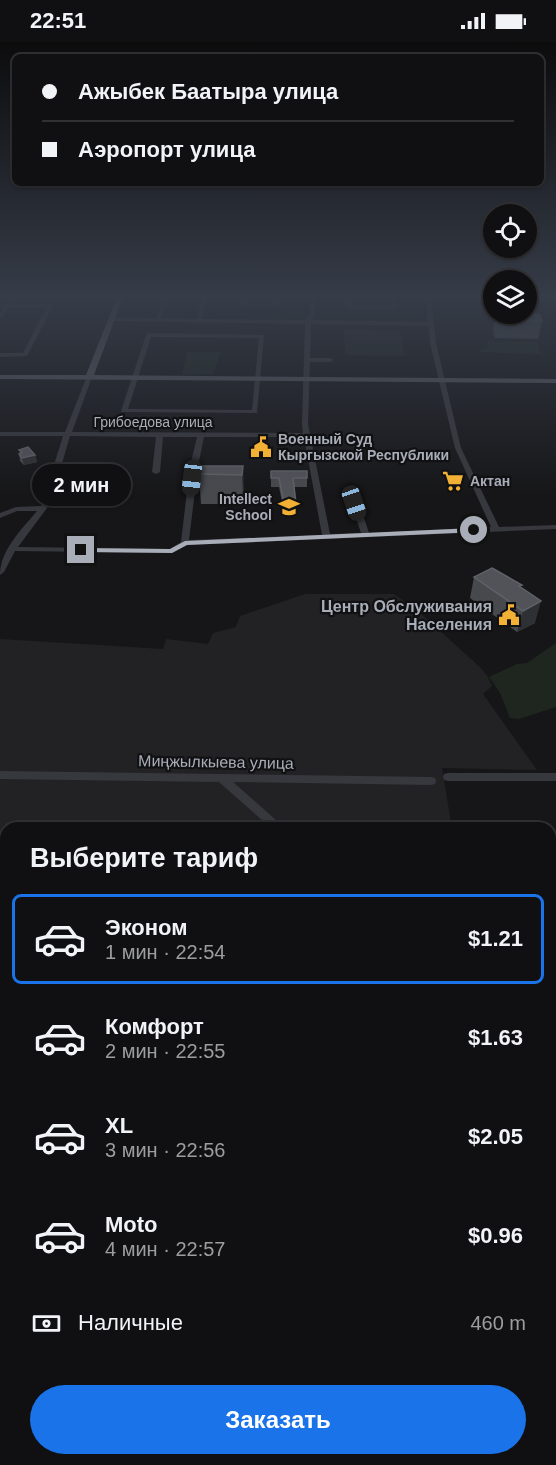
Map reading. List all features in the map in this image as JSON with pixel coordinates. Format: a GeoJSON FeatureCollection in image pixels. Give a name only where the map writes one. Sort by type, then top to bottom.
{"type":"FeatureCollection","features":[{"type":"Feature","properties":{"kind":"main road"},"geometry":{"type":"LineString","coordinates":[[89,377],[94,363]]}},
{"type":"Feature","properties":{"kind":"main road"},"geometry":{"type":"LineString","coordinates":[[0,377],[556,381]]}},
{"type":"Feature","properties":{"kind":"street"},"geometry":{"type":"LineString","coordinates":[[140,363],[124,411],[255,412],[260,363]]}},
{"type":"Feature","properties":{"kind":"street"},"geometry":{"type":"LineString","coordinates":[[308,363],[306,435],[326,537]]}},
{"type":"Feature","properties":{"kind":"street"},"geometry":{"type":"LineString","coordinates":[[438,363],[458,448],[496,530]]}},
{"type":"Feature","properties":{"kind":"street"},"geometry":{"type":"LineString","coordinates":[[0,572],[12,549],[43,508],[54,483],[67,435],[89,377]]}},
{"type":"Feature","properties":{"kind":"street","name":"Грибоедова улица"},"geometry":{"type":"LineString","coordinates":[[0,434],[306,435]]}},
{"type":"Feature","properties":{"kind":"street"},"geometry":{"type":"LineString","coordinates":[[156,472],[160,434]]}},
{"type":"Feature","properties":{"kind":"street"},"geometry":{"type":"LineString","coordinates":[[185,543],[195,457],[200,449],[201,434]]}},
{"type":"Feature","properties":{"kind":"street"},"geometry":{"type":"LineString","coordinates":[[354,503],[366,535]]}},
{"type":"Feature","properties":{"kind":"street"},"geometry":{"type":"LineString","coordinates":[[0,516],[16,509],[43,508]]}},
{"type":"Feature","properties":{"kind":"street"},"geometry":{"type":"LineString","coordinates":[[12,549],[172,551],[185,543],[556,526]]}},
{"type":"Feature","properties":{"kind":"street","name":"Миңжылкыева улица"},"geometry":{"type":"LineString","coordinates":[[0,775],[431,781]]}},
{"type":"Feature","properties":{"kind":"street"},"geometry":{"type":"LineString","coordinates":[[448,777],[556,777]]}},
{"type":"Feature","properties":{"kind":"street"},"geometry":{"type":"LineString","coordinates":[[221,778],[272,822]]}},
{"type":"Feature","properties":{"kind":"shaded area"},"geometry":{"type":"Polygon","coordinates":[[[184,363],[217,363],[213,374],[182,374],[184,363]]]}},
{"type":"Feature","properties":{"kind":"shaded area"},"geometry":{"type":"Polygon","coordinates":[[[305,594],[394,594],[418,611],[481,668],[492,686],[483,694],[537,770],[442,768],[451,822],[0,822],[0,639],[163,649],[166,639],[208,644],[213,633],[236,627],[240,616],[305,594]]]}},
{"type":"Feature","properties":{"kind":"shaded area"},"geometry":{"type":"Polygon","coordinates":[[[556,643],[556,707],[519,719],[510,718],[500,693],[489,677],[517,664],[527,663],[556,643]]]}},
{"type":"Feature","properties":{"kind":"building"},"geometry":{"type":"Polygon","coordinates":[[[28,447],[35,455],[22,458],[19,454],[22,452],[19,450],[28,447]]]}},
{"type":"Feature","properties":{"kind":"building"},"geometry":{"type":"Polygon","coordinates":[[[200,466],[243,466],[242,475],[199,474],[200,466]]]}},
{"type":"Feature","properties":{"kind":"building"},"geometry":{"type":"Polygon","coordinates":[[[271,471],[307,471],[307,478],[293,478],[296,503],[284,504],[279,478],[271,478],[271,471]]]}},
{"type":"Feature","properties":{"kind":"building"},"geometry":{"type":"Polygon","coordinates":[[[492,568],[522,585],[519,586],[541,601],[523,611],[474,577],[492,568]]]}},
{"type":"Feature","properties":{"kind":"place","name":"Военный Суд Кыргызской Республики"},"geometry":{"type":"Point","coordinates":[261,447]}},
{"type":"Feature","properties":{"kind":"place","name":"Актан"},"geometry":{"type":"Point","coordinates":[453,481]}},
{"type":"Feature","properties":{"kind":"place","name":"Intellect School"},"geometry":{"type":"Point","coordinates":[289,507]}},
{"type":"Feature","properties":{"kind":"place","name":"Центр Обслуживания Населения"},"geometry":{"type":"Point","coordinates":[509,615]}},
{"type":"Feature","properties":{"kind":"route"},"geometry":{"type":"LineString","coordinates":[[81,550],[172,551],[185,543],[474,530]]}}]}
